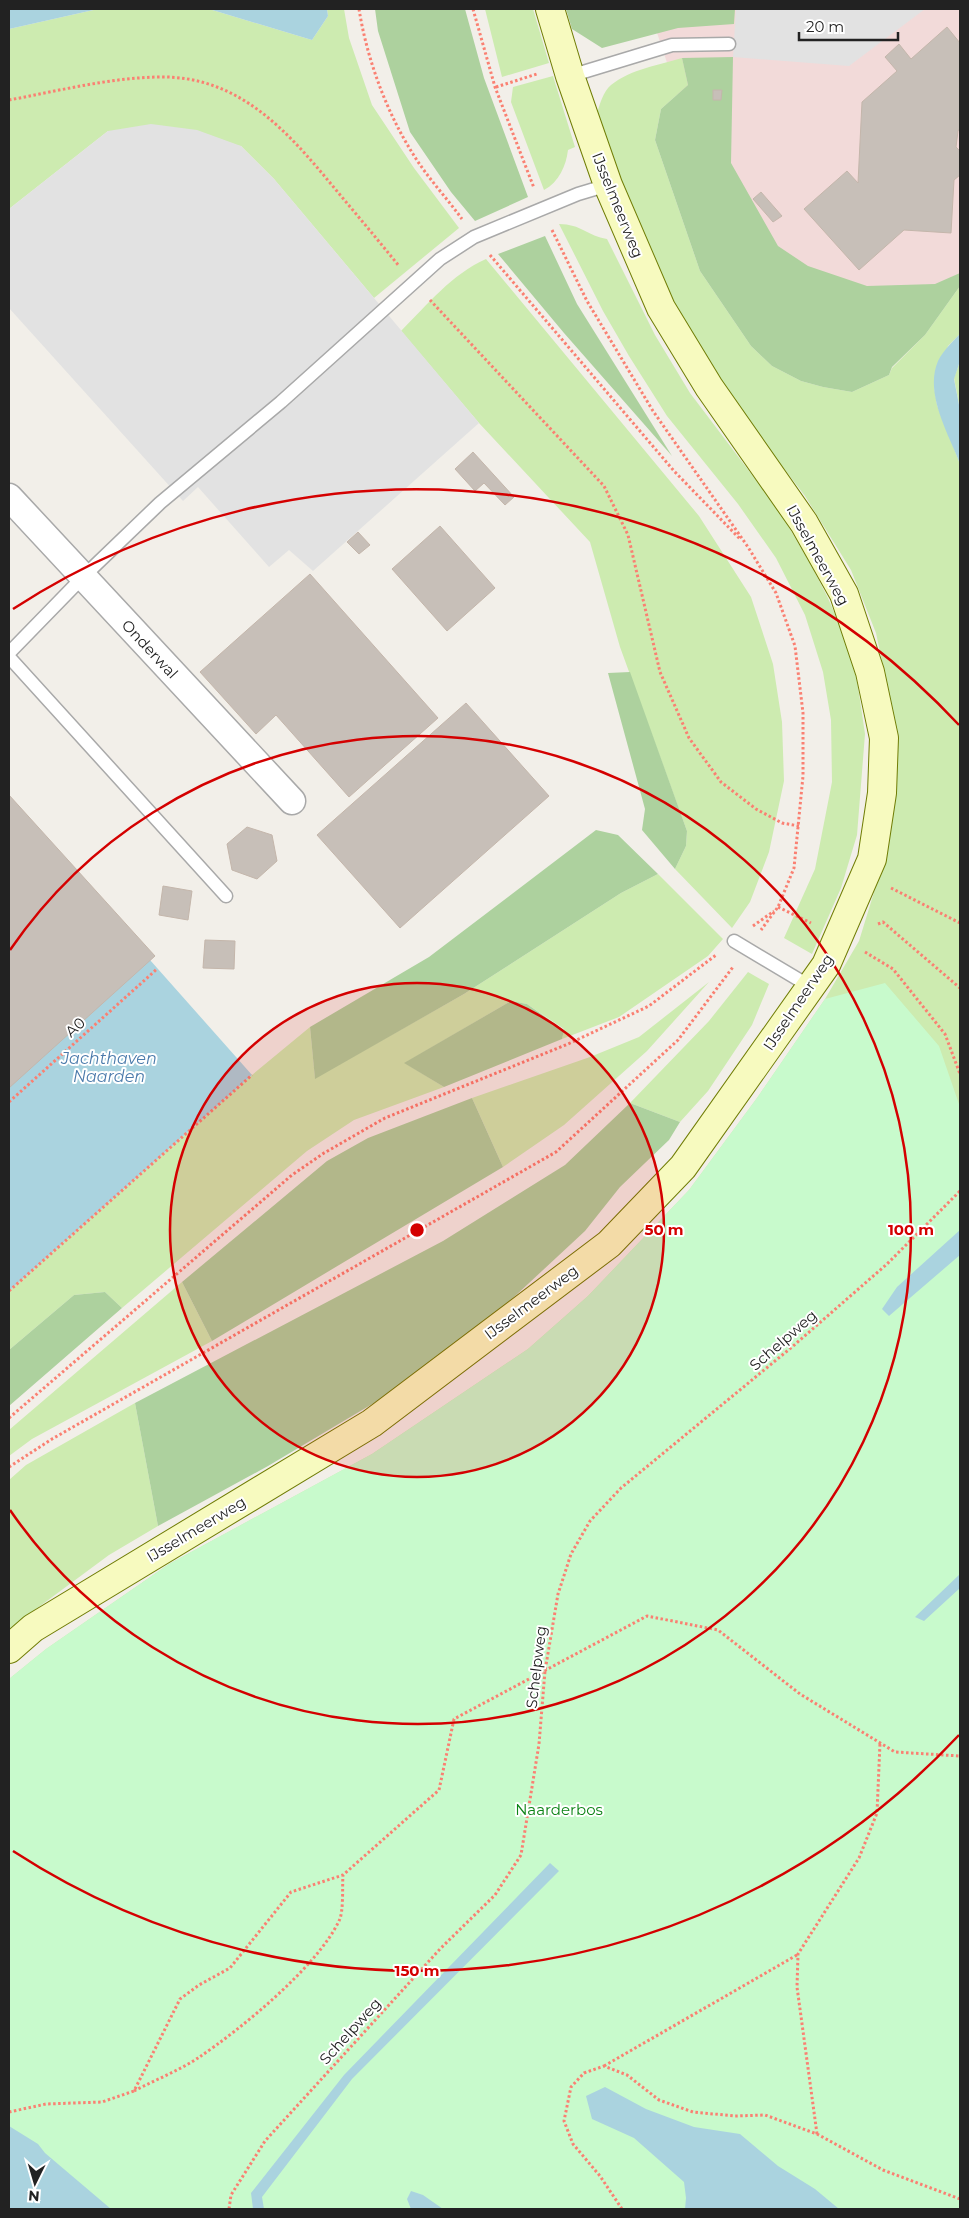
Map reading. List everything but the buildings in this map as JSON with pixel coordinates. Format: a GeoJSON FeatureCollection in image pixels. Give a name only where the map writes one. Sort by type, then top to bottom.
{"type":"FeatureCollection","features":[{"type":"Feature","properties":{"kind":"main road","name":"IJsselmeerweg"},"geometry":{"type":"LineString","coordinates":[[9,1649],[34,1628],[372,1423],[609,1244],[683,1168],[826,965],[840,937],[872,858],[879,812],[884,738],[870,672],[844,594],[804,523],[709,387],[661,308],[608,185],[568,70],[550,9]]}},
{"type":"Feature","properties":{"kind":"street","name":"Onderwal"},"geometry":{"type":"LineString","coordinates":[[9,497],[292,801]]}},
{"type":"Feature","properties":{"kind":"lane"},"geometry":{"type":"LineString","coordinates":[[568,70],[672,45],[729,44]]}},
{"type":"Feature","properties":{"kind":"lane"},"geometry":{"type":"LineString","coordinates":[[9,654],[83,577],[160,503],[288,396],[440,259],[474,237],[578,194],[608,185]]}},
{"type":"Feature","properties":{"kind":"lane"},"geometry":{"type":"LineString","coordinates":[[9,657],[226,896]]}},
{"type":"Feature","properties":{"kind":"lane"},"geometry":{"type":"LineString","coordinates":[[734,941],[810,987]]}},
{"type":"Feature","properties":{"kind":"path"},"geometry":{"type":"LineString","coordinates":[[359,9],[363,33],[383,96],[414,155],[474,237],[674,471],[748,547]]}},
{"type":"Feature","properties":{"kind":"path"},"geometry":{"type":"LineString","coordinates":[[9,1467],[69,1430],[556,1152],[678,1040],[778,907],[794,868],[803,776],[803,713],[795,646],[776,594],[748,547],[653,411],[587,301],[543,210],[495,87],[473,9]]}},
{"type":"Feature","properties":{"kind":"path"},"geometry":{"type":"LineString","coordinates":[[495,87],[568,70]]}},
{"type":"Feature","properties":{"kind":"path"},"geometry":{"type":"LineString","coordinates":[[9,100],[122,79],[160,77],[190,80],[222,89],[248,102],[276,123],[302,148],[413,282],[604,486],[628,535],[660,672],[689,738],[721,782],[756,809],[782,823],[798,826]]}},
{"type":"Feature","properties":{"kind":"path"},"geometry":{"type":"LineString","coordinates":[[866,876],[960,923]]}},
{"type":"Feature","properties":{"kind":"path"},"geometry":{"type":"LineString","coordinates":[[9,1418],[292,1175],[324,1153],[385,1118],[568,1044],[649,1006],[778,907]]}},
{"type":"Feature","properties":{"kind":"path"},"geometry":{"type":"LineString","coordinates":[[840,937],[883,922],[960,988]]}},
{"type":"Feature","properties":{"kind":"path"},"geometry":{"type":"LineString","coordinates":[[840,937],[892,969],[945,1034],[960,1074]]}},
{"type":"Feature","properties":{"kind":"path","name":"A0"},"geometry":{"type":"LineString","coordinates":[[9,1102],[157,969]]}},
{"type":"Feature","properties":{"kind":"path"},"geometry":{"type":"LineString","coordinates":[[9,1291],[252,1074]]}},
{"type":"Feature","properties":{"kind":"path","name":"Schelpweg"},"geometry":{"type":"LineString","coordinates":[[229,2209],[231,2195],[265,2141],[440,1949],[495,1895],[522,1855],[539,1744],[545,1671],[558,1594],[571,1554],[590,1521],[621,1488],[792,1348],[887,1264],[960,1192]]}},
{"type":"Feature","properties":{"kind":"path"},"geometry":{"type":"LineString","coordinates":[[134,2091],[180,1999],[199,1985],[230,1968],[291,1892],[342,1875],[439,1790],[454,1719],[646,1616],[718,1630],[800,1694],[895,1752],[960,1756]]}},
{"type":"Feature","properties":{"kind":"path"},"geometry":{"type":"LineString","coordinates":[[622,2209],[600,2176],[573,2144],[564,2121],[571,2087],[584,2073],[604,2066],[798,1954],[859,1858],[877,1813],[880,1743]]}},
{"type":"Feature","properties":{"kind":"path"},"geometry":{"type":"LineString","coordinates":[[9,2112],[46,2104],[102,2102],[134,2091],[197,2058],[226,2037],[269,2001],[314,1958],[340,1919],[342,1875]]}},
{"type":"Feature","properties":{"kind":"path"},"geometry":{"type":"LineString","coordinates":[[798,1954],[797,1988],[817,2134]]}},
{"type":"Feature","properties":{"kind":"path"},"geometry":{"type":"LineString","coordinates":[[604,2066],[627,2075],[659,2100],[693,2112],[735,2116],[765,2115],[817,2134],[883,2170],[960,2199]]}},
{"type":"Feature","properties":{"kind":"shaded area"},"geometry":{"type":"Polygon","coordinates":[[[649,9],[960,9],[960,290],[914,306],[735,265],[649,9]]]}},
{"type":"Feature","properties":{"kind":"shaded area"},"geometry":{"type":"Polygon","coordinates":[[[736,9],[925,9],[849,66],[733,57],[736,9]]]}},
{"type":"Feature","properties":{"kind":"shaded area"},"geometry":{"type":"Polygon","coordinates":[[[151,124],[197,130],[241,146],[274,179],[479,423],[313,571],[289,550],[269,567],[198,487],[183,501],[9,308],[9,209],[108,131],[151,124]]]}},
{"type":"Feature","properties":{"kind":"green space"},"geometry":{"type":"Polygon","coordinates":[[[98,9],[209,9],[312,40],[328,16],[327,9],[344,9],[349,38],[372,105],[414,168],[459,228],[374,298],[274,179],[241,146],[108,131],[9,209],[9,29],[98,9]]]}},
{"type":"Feature","properties":{"kind":"green space"},"geometry":{"type":"Polygon","coordinates":[[[375,9],[465,9],[484,78],[528,197],[475,221],[451,192],[410,132],[378,31],[375,9]]]}},
{"type":"Feature","properties":{"kind":"green space"},"geometry":{"type":"Polygon","coordinates":[[[485,9],[533,9],[549,63],[502,77],[485,9]]]}},
{"type":"Feature","properties":{"kind":"green space"},"geometry":{"type":"Polygon","coordinates":[[[566,9],[735,9],[734,24],[678,28],[602,48],[572,29],[566,9]]]}},
{"type":"Feature","properties":{"kind":"green space"},"geometry":{"type":"Polygon","coordinates":[[[733,57],[731,163],[778,246],[808,266],[867,286],[935,284],[960,273],[960,286],[925,335],[892,367],[889,375],[852,392],[801,381],[772,366],[751,346],[700,271],[655,140],[661,109],[688,85],[682,58],[733,57]]]}},
{"type":"Feature","properties":{"kind":"green space"},"geometry":{"type":"Polygon","coordinates":[[[682,58],[688,85],[661,109],[655,140],[700,271],[751,346],[772,366],[801,381],[852,392],[889,375],[892,368],[925,335],[960,286],[960,334],[948,346],[934,386],[937,405],[960,464],[960,1149],[618,1304],[9,1679],[46,1649],[169,1564],[372,1454],[528,1349],[588,1296],[689,1190],[757,1098],[825,999],[859,941],[879,876],[894,756],[891,703],[876,633],[851,570],[805,496],[745,418],[705,358],[668,293],[635,224],[597,113],[602,98],[611,85],[627,75],[645,68],[682,58]]]}},
{"type":"Feature","properties":{"kind":"green space"},"geometry":{"type":"Polygon","coordinates":[[[553,76],[575,147],[568,150],[566,162],[558,178],[544,190],[511,102],[513,87],[553,76]]]}},
{"type":"Feature","properties":{"kind":"green space"},"geometry":{"type":"Polygon","coordinates":[[[559,224],[573,226],[607,239],[655,335],[690,393],[780,512],[811,565],[842,630],[857,680],[865,734],[857,835],[841,888],[812,954],[784,938],[815,869],[832,782],[831,720],[823,672],[805,615],[776,558],[738,504],[667,416],[629,356],[603,311],[559,224]]]}},
{"type":"Feature","properties":{"kind":"green space"},"geometry":{"type":"Polygon","coordinates":[[[545,236],[577,304],[672,456],[564,333],[498,254],[545,236]]]}},
{"type":"Feature","properties":{"kind":"green space"},"geometry":{"type":"Polygon","coordinates":[[[486,259],[699,516],[751,597],[773,664],[782,722],[784,781],[769,852],[750,902],[732,928],[675,869],[686,846],[687,831],[620,647],[590,542],[479,423],[401,331],[451,282],[474,265],[486,259]]]}},
{"type":"Feature","properties":{"kind":"green space"},"geometry":{"type":"Polygon","coordinates":[[[960,361],[960,410],[954,378],[960,361]]]}},
{"type":"Feature","properties":{"kind":"green space"},"geometry":{"type":"Polygon","coordinates":[[[630,672],[687,831],[686,846],[675,869],[642,830],[645,809],[608,673],[630,672]]]}},
{"type":"Feature","properties":{"kind":"green space"},"geometry":{"type":"Polygon","coordinates":[[[596,830],[618,835],[658,874],[621,893],[464,994],[315,1079],[310,1027],[429,957],[596,830]]]}},
{"type":"Feature","properties":{"kind":"green space"},"geometry":{"type":"Polygon","coordinates":[[[658,874],[723,939],[708,956],[619,1017],[562,1039],[564,1029],[527,1004],[511,1001],[405,1063],[444,1087],[354,1120],[307,1151],[122,1308],[105,1292],[74,1295],[9,1350],[9,1291],[252,1075],[310,1027],[315,1078],[464,994],[621,893],[658,874]]]}},
{"type":"Feature","properties":{"kind":"green space"},"geometry":{"type":"Polygon","coordinates":[[[748,972],[769,984],[752,1025],[708,1091],[680,1122],[630,1103],[709,1021],[748,972]]]}},
{"type":"Feature","properties":{"kind":"green space"},"geometry":{"type":"Polygon","coordinates":[[[709,982],[647,1051],[564,1125],[503,1167],[472,1098],[590,1057],[639,1037],[709,982]]]}},
{"type":"Feature","properties":{"kind":"green space","name":"Naarderbos"},"geometry":{"type":"Polygon","coordinates":[[[885,983],[939,1046],[960,1107],[960,2209],[9,2209],[9,1679],[46,1649],[169,1564],[372,1454],[528,1349],[588,1296],[689,1190],[757,1098],[825,999],[885,983]]]}},
{"type":"Feature","properties":{"kind":"green space"},"geometry":{"type":"Polygon","coordinates":[[[511,1001],[527,1004],[564,1030],[562,1039],[444,1087],[404,1063],[511,1001]]]}},
{"type":"Feature","properties":{"kind":"green space"},"geometry":{"type":"Polygon","coordinates":[[[472,1098],[503,1167],[212,1341],[182,1282],[327,1161],[368,1138],[472,1098]]]}},
{"type":"Feature","properties":{"kind":"green space"},"geometry":{"type":"Polygon","coordinates":[[[630,1103],[680,1122],[669,1140],[620,1187],[585,1231],[514,1297],[473,1331],[384,1397],[268,1466],[158,1526],[135,1403],[443,1241],[565,1165],[630,1103]]]}},
{"type":"Feature","properties":{"kind":"green space"},"geometry":{"type":"Polygon","coordinates":[[[182,1282],[212,1341],[32,1439],[9,1456],[9,1430],[182,1282]]]}},
{"type":"Feature","properties":{"kind":"green space"},"geometry":{"type":"Polygon","coordinates":[[[105,1292],[122,1308],[9,1406],[9,1350],[74,1295],[105,1292]]]}},
{"type":"Feature","properties":{"kind":"green space"},"geometry":{"type":"Polygon","coordinates":[[[135,1403],[158,1526],[109,1555],[9,1629],[9,1480],[26,1465],[135,1403]]]}},
{"type":"Feature","properties":{"kind":"water"},"geometry":{"type":"Polygon","coordinates":[[[9,9],[98,9],[9,29],[9,9]]]}},
{"type":"Feature","properties":{"kind":"water"},"geometry":{"type":"Polygon","coordinates":[[[209,9],[327,9],[328,16],[312,40],[209,9]]]}},
{"type":"Feature","properties":{"kind":"water"},"geometry":{"type":"Polygon","coordinates":[[[960,334],[960,361],[954,379],[960,410],[960,464],[940,414],[934,387],[934,374],[938,361],[945,350],[960,334]]]}},
{"type":"Feature","properties":{"kind":"water","name":"Jachthaven Naarden"},"geometry":{"type":"Polygon","coordinates":[[[9,801],[252,1075],[9,1291],[9,801]]]}},
{"type":"Feature","properties":{"kind":"water"},"geometry":{"type":"Polygon","coordinates":[[[960,1230],[960,1255],[889,1316],[882,1309],[897,1287],[960,1230]]]}},
{"type":"Feature","properties":{"kind":"water"},"geometry":{"type":"Polygon","coordinates":[[[960,1574],[960,1588],[924,1621],[915,1617],[960,1574]]]}},
{"type":"Feature","properties":{"kind":"water"},"geometry":{"type":"Polygon","coordinates":[[[550,1863],[559,1871],[352,2079],[262,2197],[264,2209],[253,2209],[251,2193],[344,2075],[550,1863]]]}},
{"type":"Feature","properties":{"kind":"water"},"geometry":{"type":"Polygon","coordinates":[[[605,2087],[646,2109],[694,2127],[740,2134],[778,2166],[815,2189],[839,2209],[685,2209],[684,2182],[634,2138],[592,2119],[586,2096],[605,2087]]]}},
{"type":"Feature","properties":{"kind":"water"},"geometry":{"type":"Polygon","coordinates":[[[9,2126],[38,2144],[45,2153],[111,2209],[9,2209],[9,2126]]]}},
{"type":"Feature","properties":{"kind":"water"},"geometry":{"type":"Polygon","coordinates":[[[411,2191],[423,2195],[443,2209],[411,2209],[407,2199],[411,2191]]]}}]}
